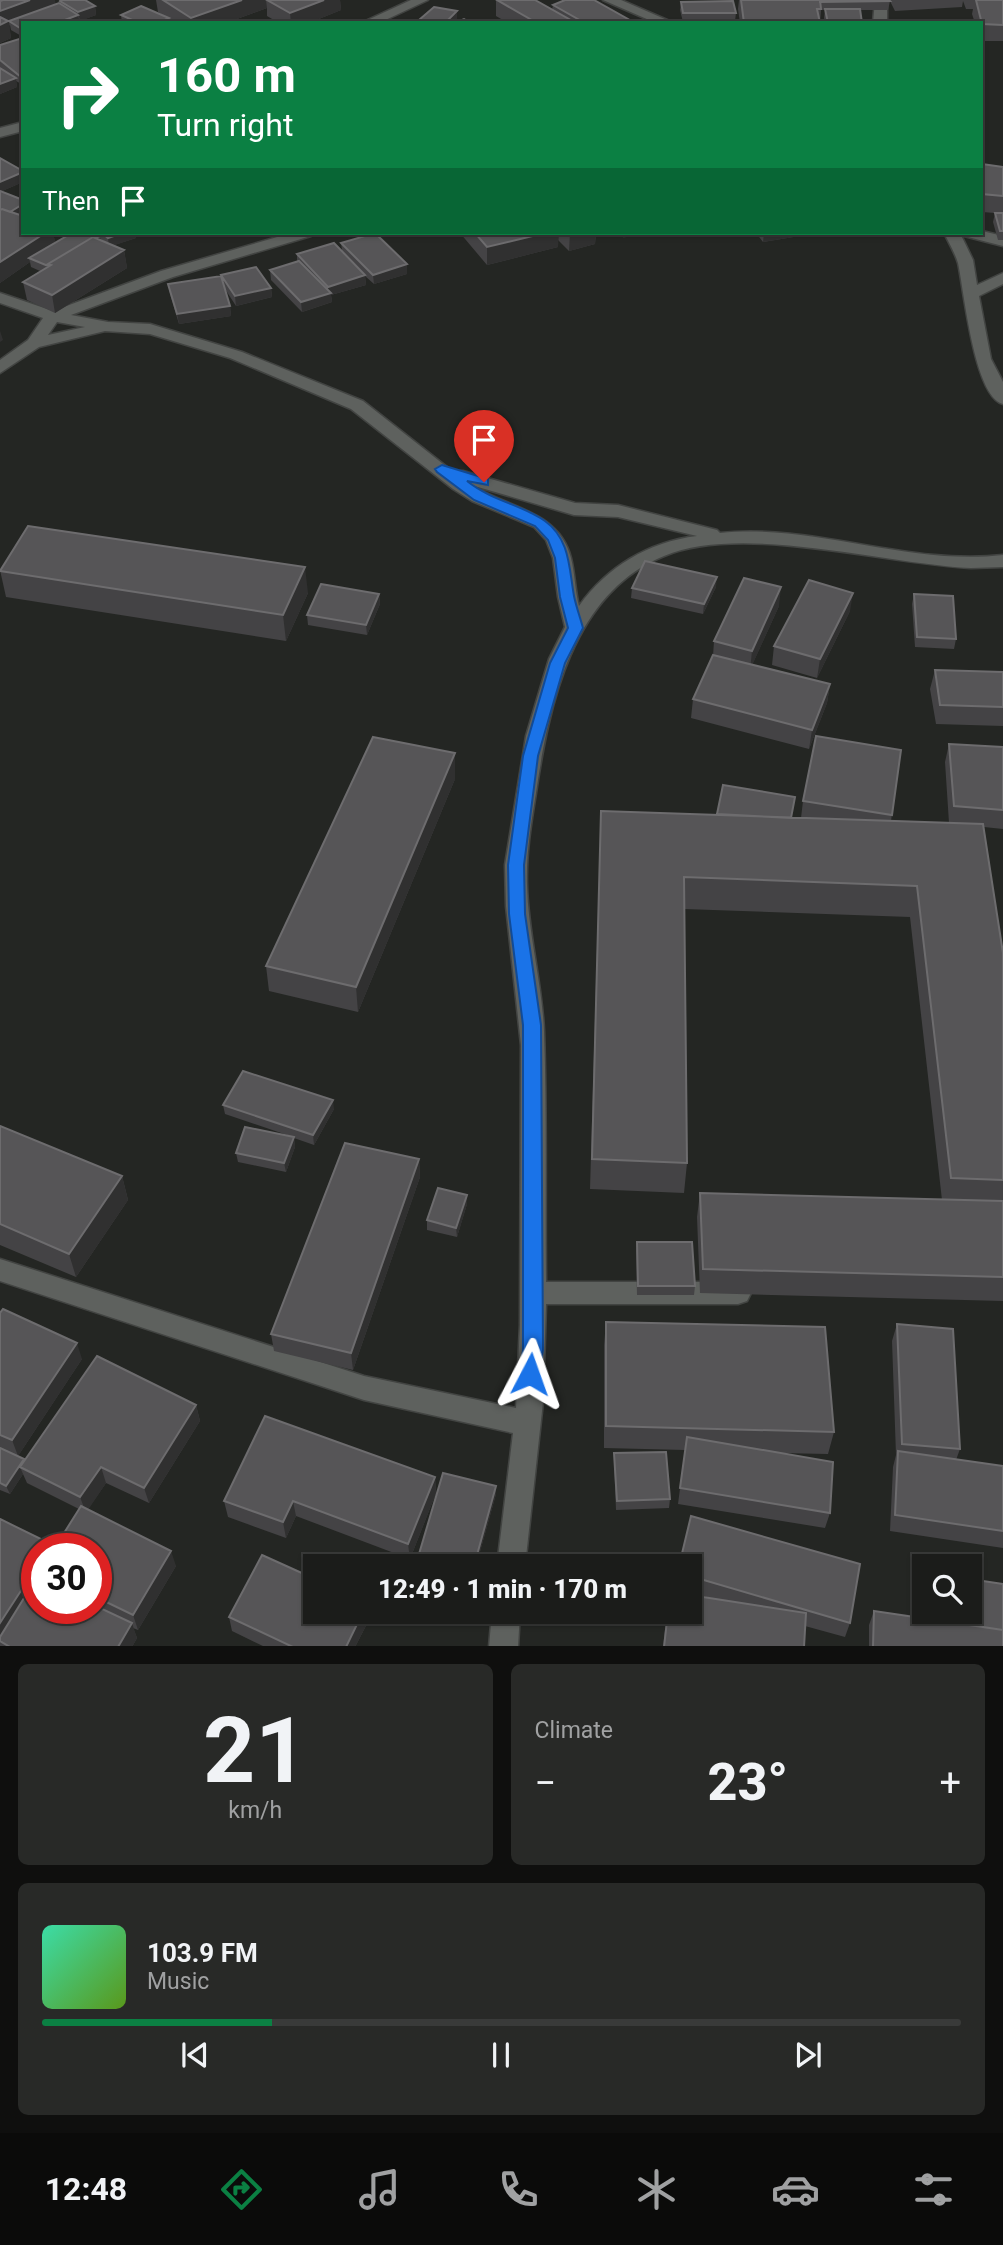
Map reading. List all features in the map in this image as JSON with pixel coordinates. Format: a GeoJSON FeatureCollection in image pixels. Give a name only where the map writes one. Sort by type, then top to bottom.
{"type":"FeatureCollection","features":[{"type":"Feature","properties":{"kind":"street"},"geometry":{"type":"LineString","coordinates":[[372,21],[422,0]]}},
{"type":"Feature","properties":{"kind":"street"},"geometry":{"type":"LineString","coordinates":[[609,0],[663,21]]}},
{"type":"Feature","properties":{"kind":"street"},"geometry":{"type":"LineString","coordinates":[[880,21],[881,0]]}},
{"type":"Feature","properties":{"kind":"street"},"geometry":{"type":"LineString","coordinates":[[0,132],[21,127]]}},
{"type":"Feature","properties":{"kind":"street"},"geometry":{"type":"LineString","coordinates":[[0,368],[34,343],[53,316],[167,274],[299,235]]}},
{"type":"Feature","properties":{"kind":"street"},"geometry":{"type":"LineString","coordinates":[[953,235],[965,260],[983,359],[1003,399]]}},
{"type":"Feature","properties":{"kind":"street"},"geometry":{"type":"LineString","coordinates":[[978,235],[1003,241]]}},
{"type":"Feature","properties":{"kind":"street"},"geometry":{"type":"LineString","coordinates":[[971,294],[1003,278]]}},
{"type":"Feature","properties":{"kind":"street"},"geometry":{"type":"LineString","coordinates":[[0,298],[53,316],[108,327],[150,329],[173,334],[236,355],[357,405],[478,497],[540,523],[554,538],[562,558],[567,597],[575,628]]}},
{"type":"Feature","properties":{"kind":"street"},"geometry":{"type":"LineString","coordinates":[[34,343],[108,327]]}},
{"type":"Feature","properties":{"kind":"street"},"geometry":{"type":"LineString","coordinates":[[442,469],[573,509],[618,511],[722,537]]}},
{"type":"Feature","properties":{"kind":"street"},"geometry":{"type":"LineString","coordinates":[[511,1554],[533,1350],[532,1025],[517,914],[516,865],[530,756],[557,663],[599,591],[629,564],[654,552],[694,540],[722,537],[773,540],[904,558],[986,564],[1003,561]]}},
{"type":"Feature","properties":{"kind":"street"},"geometry":{"type":"LineString","coordinates":[[0,1270],[365,1388],[526,1423]]}},
{"type":"Feature","properties":{"kind":"street"},"geometry":{"type":"LineString","coordinates":[[533,1293],[768,1293]]}},
{"type":"Feature","properties":{"kind":"street"},"geometry":{"type":"LineString","coordinates":[[503,1646],[505,1624]]}},
{"type":"Feature","properties":{"kind":"building"},"geometry":{"type":"Polygon","coordinates":[[[30,0],[0,11],[0,1],[30,0]]]}},
{"type":"Feature","properties":{"kind":"building"},"geometry":{"type":"Polygon","coordinates":[[[61,0],[85,0],[95,6],[78,12],[61,0]]]}},
{"type":"Feature","properties":{"kind":"building"},"geometry":{"type":"Polygon","coordinates":[[[163,0],[242,0],[191,18],[163,0]]]}},
{"type":"Feature","properties":{"kind":"building"},"geometry":{"type":"Polygon","coordinates":[[[267,0],[324,0],[290,13],[267,0]]]}},
{"type":"Feature","properties":{"kind":"building"},"geometry":{"type":"Polygon","coordinates":[[[497,0],[535,0],[572,21],[534,21],[497,0]]]}},
{"type":"Feature","properties":{"kind":"building"},"geometry":{"type":"Polygon","coordinates":[[[565,0],[594,0],[631,21],[581,21],[553,5],[565,0]]]}},
{"type":"Feature","properties":{"kind":"building"},"geometry":{"type":"Polygon","coordinates":[[[741,0],[820,0],[821,9],[817,9],[820,21],[744,21],[741,0]]]}},
{"type":"Feature","properties":{"kind":"building"},"geometry":{"type":"Polygon","coordinates":[[[889,0],[890,1],[820,2],[889,0]]]}},
{"type":"Feature","properties":{"kind":"building"},"geometry":{"type":"Polygon","coordinates":[[[976,0],[1003,0],[1003,25],[983,24],[976,0]]]}},
{"type":"Feature","properties":{"kind":"building"},"geometry":{"type":"Polygon","coordinates":[[[733,1],[736,13],[683,13],[681,2],[733,1]]]}},
{"type":"Feature","properties":{"kind":"building"},"geometry":{"type":"Polygon","coordinates":[[[59,3],[78,15],[62,21],[21,21],[21,29],[9,21],[59,3]]]}},
{"type":"Feature","properties":{"kind":"building"},"geometry":{"type":"Polygon","coordinates":[[[141,6],[169,18],[162,21],[134,21],[121,15],[141,6]]]}},
{"type":"Feature","properties":{"kind":"building"},"geometry":{"type":"Polygon","coordinates":[[[434,7],[457,11],[447,21],[419,20],[434,7]]]}},
{"type":"Feature","properties":{"kind":"building"},"geometry":{"type":"Polygon","coordinates":[[[825,9],[860,9],[862,21],[828,21],[825,9]]]}},
{"type":"Feature","properties":{"kind":"building"},"geometry":{"type":"Polygon","coordinates":[[[0,17],[8,21],[0,25],[0,17]]]}},
{"type":"Feature","properties":{"kind":"building"},"geometry":{"type":"Polygon","coordinates":[[[21,40],[21,77],[0,60],[0,45],[21,40]]]}},
{"type":"Feature","properties":{"kind":"building"},"geometry":{"type":"Polygon","coordinates":[[[0,68],[16,78],[0,84],[0,68]]]}},
{"type":"Feature","properties":{"kind":"building"},"geometry":{"type":"Polygon","coordinates":[[[0,158],[21,170],[21,173],[0,182],[0,158]]]}},
{"type":"Feature","properties":{"kind":"building"},"geometry":{"type":"Polygon","coordinates":[[[983,164],[1003,167],[1003,196],[983,194],[983,164]]]}},
{"type":"Feature","properties":{"kind":"building"},"geometry":{"type":"Polygon","coordinates":[[[0,191],[21,199],[21,205],[10,212],[0,210],[0,191]]]}},
{"type":"Feature","properties":{"kind":"building"},"geometry":{"type":"Polygon","coordinates":[[[0,210],[21,215],[21,235],[42,235],[0,262],[0,210]]]}},
{"type":"Feature","properties":{"kind":"building"},"geometry":{"type":"Polygon","coordinates":[[[995,213],[1003,213],[1003,231],[1000,231],[995,213]]]}},
{"type":"Feature","properties":{"kind":"building"},"geometry":{"type":"Polygon","coordinates":[[[69,235],[98,237],[93,237],[48,266],[29,258],[69,235]]]}},
{"type":"Feature","properties":{"kind":"building"},"geometry":{"type":"Polygon","coordinates":[[[377,235],[407,264],[373,275],[341,243],[377,235]]]}},
{"type":"Feature","properties":{"kind":"building"},"geometry":{"type":"Polygon","coordinates":[[[477,235],[537,235],[487,247],[477,235]]]}},
{"type":"Feature","properties":{"kind":"building"},"geometry":{"type":"Polygon","coordinates":[[[93,237],[124,250],[52,295],[23,282],[51,265],[48,264],[93,237]]]}},
{"type":"Feature","properties":{"kind":"building"},"geometry":{"type":"Polygon","coordinates":[[[334,243],[365,275],[328,287],[297,254],[334,243]]]}},
{"type":"Feature","properties":{"kind":"building"},"geometry":{"type":"Polygon","coordinates":[[[299,261],[331,293],[301,302],[270,270],[299,261]]]}},
{"type":"Feature","properties":{"kind":"building"},"geometry":{"type":"Polygon","coordinates":[[[256,267],[271,288],[235,296],[221,275],[256,267]]]}},
{"type":"Feature","properties":{"kind":"building"},"geometry":{"type":"Polygon","coordinates":[[[221,276],[230,306],[177,314],[168,284],[221,276]]]}},
{"type":"Feature","properties":{"kind":"building"},"geometry":{"type":"Polygon","coordinates":[[[28,526],[305,567],[283,615],[0,571],[28,526]]]}},
{"type":"Feature","properties":{"kind":"building"},"geometry":{"type":"Polygon","coordinates":[[[645,561],[717,577],[704,604],[632,588],[645,561]]]}},
{"type":"Feature","properties":{"kind":"building"},"geometry":{"type":"Polygon","coordinates":[[[744,578],[781,587],[752,651],[714,641],[744,578]]]}},
{"type":"Feature","properties":{"kind":"building"},"geometry":{"type":"Polygon","coordinates":[[[809,580],[853,593],[820,659],[774,646],[809,580]]]}},
{"type":"Feature","properties":{"kind":"building"},"geometry":{"type":"Polygon","coordinates":[[[321,584],[379,594],[366,625],[307,615],[321,584]]]}},
{"type":"Feature","properties":{"kind":"building"},"geometry":{"type":"Polygon","coordinates":[[[914,594],[953,596],[956,639],[917,637],[914,594]]]}},
{"type":"Feature","properties":{"kind":"building"},"geometry":{"type":"Polygon","coordinates":[[[713,655],[830,684],[812,730],[693,699],[713,655]]]}},
{"type":"Feature","properties":{"kind":"building"},"geometry":{"type":"Polygon","coordinates":[[[935,670],[1003,672],[1003,707],[940,705],[935,670]]]}},
{"type":"Feature","properties":{"kind":"building"},"geometry":{"type":"Polygon","coordinates":[[[816,736],[901,750],[892,815],[803,801],[816,736]]]}},
{"type":"Feature","properties":{"kind":"building"},"geometry":{"type":"Polygon","coordinates":[[[373,737],[455,753],[356,987],[266,966],[373,737]]]}},
{"type":"Feature","properties":{"kind":"building"},"geometry":{"type":"Polygon","coordinates":[[[949,744],[1003,747],[1003,810],[954,806],[949,744]]]}},
{"type":"Feature","properties":{"kind":"building"},"geometry":{"type":"Polygon","coordinates":[[[723,785],[795,797],[791,818],[717,814],[723,785]]]}},
{"type":"Feature","properties":{"kind":"building"},"geometry":{"type":"Polygon","coordinates":[[[601,811],[983,824],[1003,953],[1003,1180],[951,1178],[917,886],[684,877],[687,1163],[592,1159],[601,811]]]}},
{"type":"Feature","properties":{"kind":"building"},"geometry":{"type":"Polygon","coordinates":[[[243,1071],[333,1100],[313,1135],[223,1105],[243,1071]]]}},
{"type":"Feature","properties":{"kind":"building"},"geometry":{"type":"Polygon","coordinates":[[[0,1126],[122,1176],[69,1254],[0,1224],[0,1126]]]}},
{"type":"Feature","properties":{"kind":"building"},"geometry":{"type":"Polygon","coordinates":[[[245,1127],[294,1137],[284,1163],[236,1153],[245,1127]]]}},
{"type":"Feature","properties":{"kind":"building"},"geometry":{"type":"Polygon","coordinates":[[[345,1143],[419,1159],[351,1353],[271,1334],[345,1143]]]}},
{"type":"Feature","properties":{"kind":"building"},"geometry":{"type":"Polygon","coordinates":[[[438,1188],[467,1195],[456,1228],[427,1220],[438,1188]]]}},
{"type":"Feature","properties":{"kind":"building"},"geometry":{"type":"Polygon","coordinates":[[[700,1193],[1003,1201],[1003,1277],[703,1269],[700,1193]]]}},
{"type":"Feature","properties":{"kind":"building"},"geometry":{"type":"Polygon","coordinates":[[[637,1242],[692,1242],[695,1286],[638,1286],[637,1242]]]}},
{"type":"Feature","properties":{"kind":"building"},"geometry":{"type":"Polygon","coordinates":[[[3,1309],[77,1343],[12,1440],[0,1435],[0,1313],[3,1309]]]}},
{"type":"Feature","properties":{"kind":"building"},"geometry":{"type":"Polygon","coordinates":[[[606,1322],[825,1327],[834,1432],[606,1426],[606,1322]]]}},
{"type":"Feature","properties":{"kind":"building"},"geometry":{"type":"Polygon","coordinates":[[[897,1324],[953,1329],[960,1449],[902,1444],[897,1324]]]}},
{"type":"Feature","properties":{"kind":"building"},"geometry":{"type":"Polygon","coordinates":[[[97,1356],[196,1405],[144,1488],[101,1467],[80,1497],[20,1467],[97,1356]]]}},
{"type":"Feature","properties":{"kind":"building"},"geometry":{"type":"Polygon","coordinates":[[[265,1416],[435,1477],[408,1544],[293,1501],[283,1522],[224,1501],[265,1416]]]}},
{"type":"Feature","properties":{"kind":"building"},"geometry":{"type":"Polygon","coordinates":[[[687,1437],[833,1462],[830,1513],[680,1488],[687,1437]]]}},
{"type":"Feature","properties":{"kind":"building"},"geometry":{"type":"Polygon","coordinates":[[[0,1448],[24,1459],[6,1486],[0,1483],[0,1448]]]}},
{"type":"Feature","properties":{"kind":"building"},"geometry":{"type":"Polygon","coordinates":[[[898,1451],[1003,1466],[1003,1531],[895,1515],[898,1451]]]}},
{"type":"Feature","properties":{"kind":"building"},"geometry":{"type":"Polygon","coordinates":[[[666,1452],[670,1499],[617,1501],[614,1453],[666,1452]]]}},
{"type":"Feature","properties":{"kind":"building"},"geometry":{"type":"Polygon","coordinates":[[[443,1473],[496,1486],[477,1554],[419,1554],[443,1473]]]}},
{"type":"Feature","properties":{"kind":"building"},"geometry":{"type":"Polygon","coordinates":[[[81,1506],[171,1551],[133,1615],[112,1605],[112,1533],[64,1533],[81,1506]]]}},
{"type":"Feature","properties":{"kind":"building"},"geometry":{"type":"Polygon","coordinates":[[[691,1516],[860,1564],[850,1623],[702,1580],[702,1554],[682,1554],[691,1516]]]}},
{"type":"Feature","properties":{"kind":"building"},"geometry":{"type":"Polygon","coordinates":[[[0,1519],[29,1533],[21,1533],[21,1591],[0,1623],[0,1519]]]}},
{"type":"Feature","properties":{"kind":"building"},"geometry":{"type":"Polygon","coordinates":[[[262,1555],[303,1574],[303,1624],[357,1624],[346,1646],[291,1646],[229,1617],[262,1555]]]}},
{"type":"Feature","properties":{"kind":"building"},"geometry":{"type":"Polygon","coordinates":[[[983,1581],[1003,1584],[1003,1630],[983,1627],[983,1581]]]}},
{"type":"Feature","properties":{"kind":"building"},"geometry":{"type":"Polygon","coordinates":[[[702,1597],[806,1613],[804,1646],[664,1646],[667,1624],[702,1624],[702,1597]]]}},
{"type":"Feature","properties":{"kind":"building"},"geometry":{"type":"Polygon","coordinates":[[[21,1603],[21,1624],[112,1624],[112,1614],[132,1623],[119,1646],[8,1646],[0,1641],[21,1603]]]}},
{"type":"Feature","properties":{"kind":"building"},"geometry":{"type":"Polygon","coordinates":[[[874,1611],[912,1617],[912,1624],[962,1624],[1003,1630],[1003,1646],[873,1646],[874,1611]]]}},
{"type":"Feature","properties":{"kind":"route"},"geometry":{"type":"LineString","coordinates":[[484,482],[442,469],[478,497],[540,523],[554,538],[562,558],[567,597],[575,628],[557,663],[530,756],[516,865],[517,914],[532,1025],[533,1350],[530,1374]]}}]}
